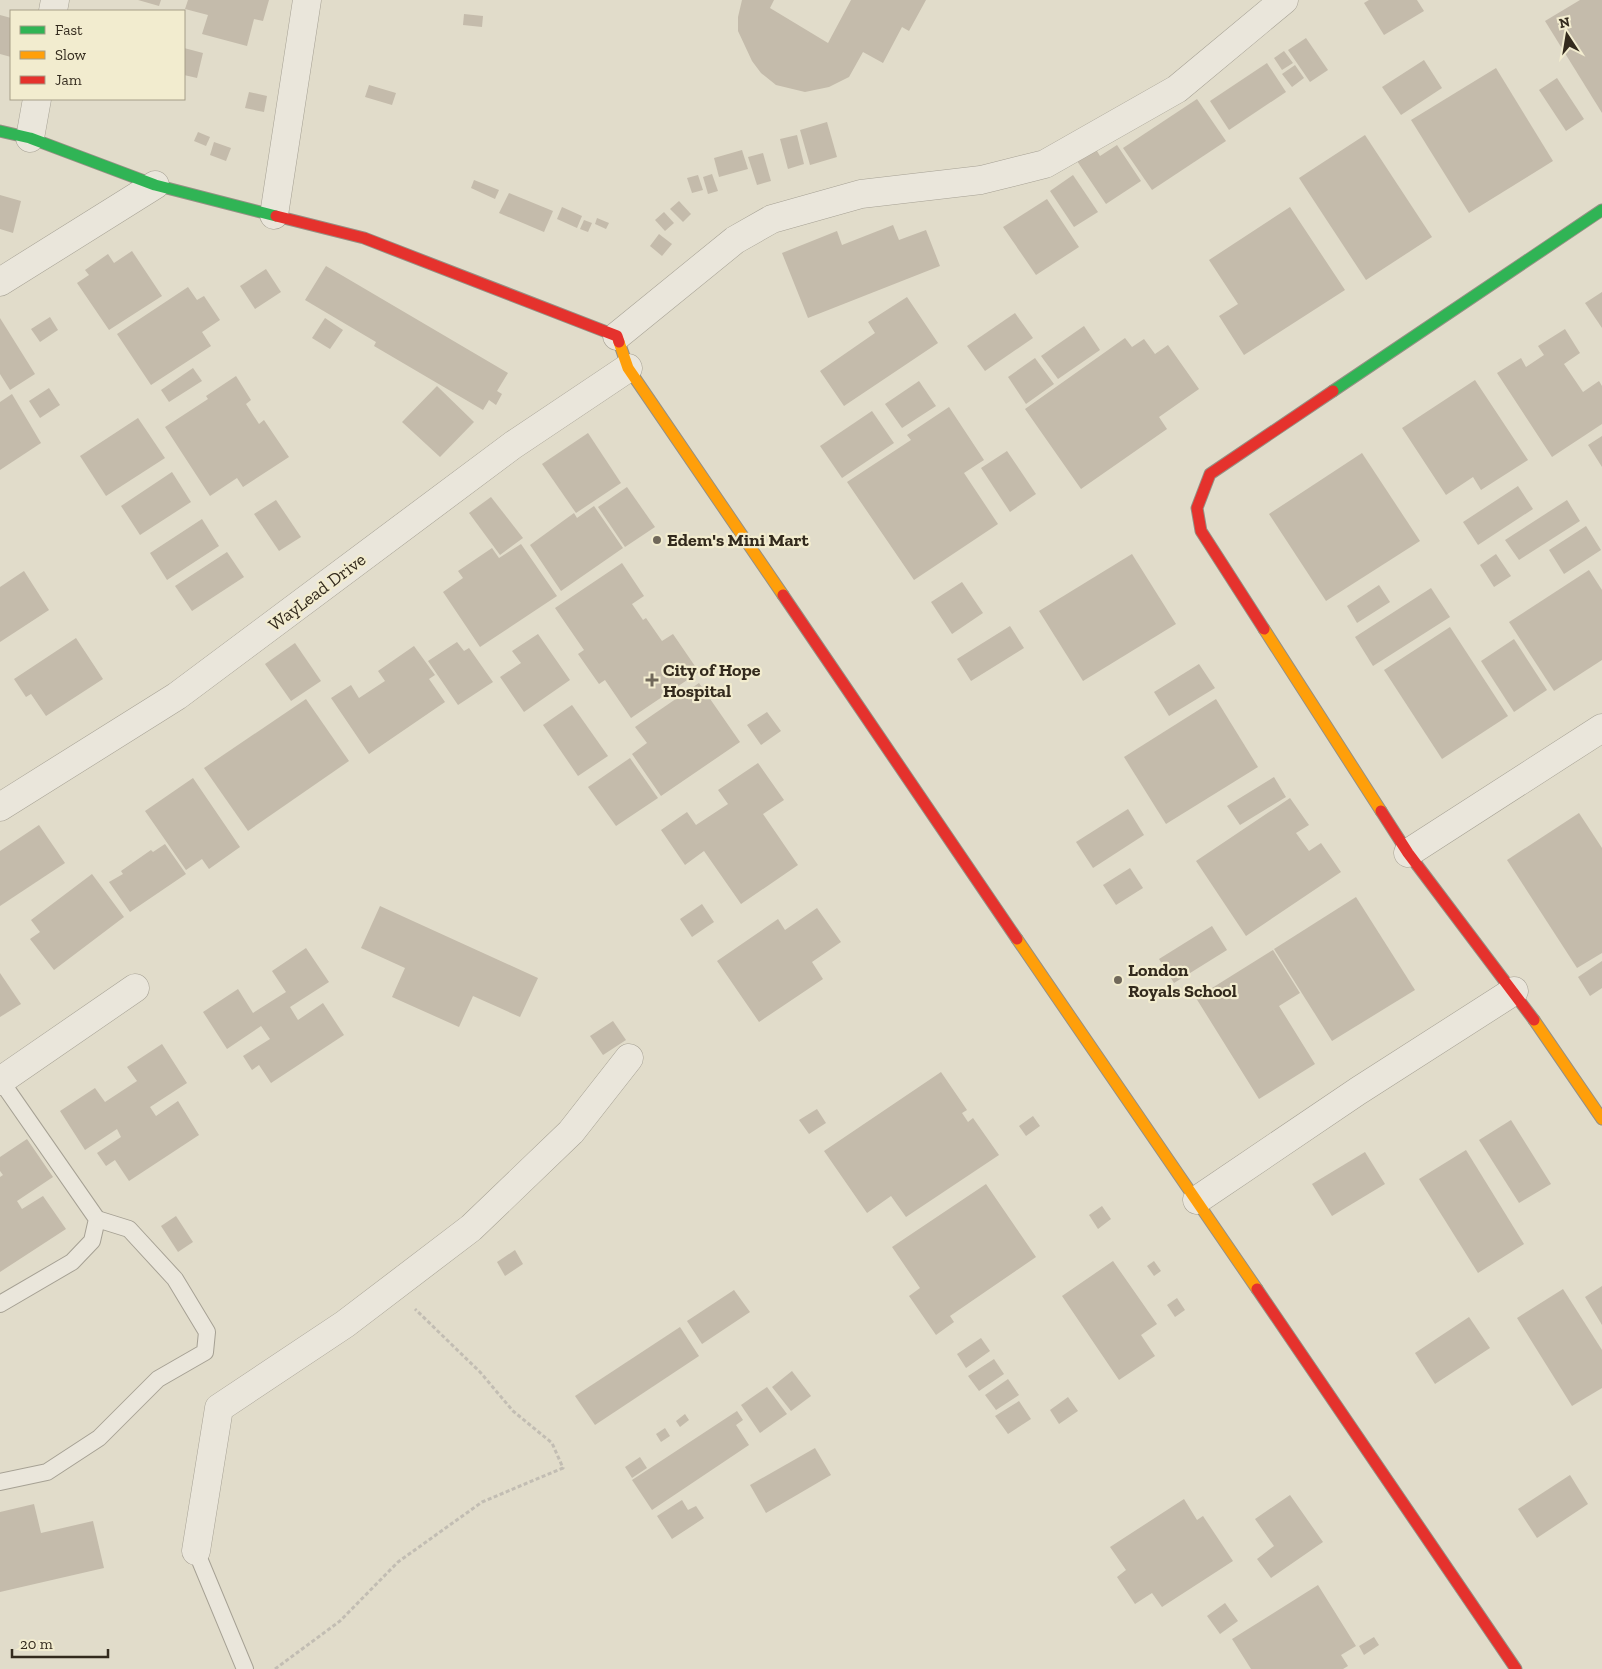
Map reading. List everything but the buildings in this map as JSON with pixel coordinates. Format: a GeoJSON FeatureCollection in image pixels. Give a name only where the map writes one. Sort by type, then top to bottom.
{"type":"FeatureCollection","features":[{"type":"Feature","properties":{"kind":"street"},"geometry":{"type":"LineString","coordinates":[[274,215],[307,0]]}},
{"type":"Feature","properties":{"kind":"street"},"geometry":{"type":"LineString","coordinates":[[617,336],[735,240],[772,219],[861,194],[981,180],[1045,164],[1177,89],[1284,0]]}},
{"type":"Feature","properties":{"kind":"street"},"geometry":{"type":"LineString","coordinates":[[30,138],[37,100]]}},
{"type":"Feature","properties":{"kind":"street"},"geometry":{"type":"LineString","coordinates":[[0,131],[30,138],[155,184],[364,238],[617,336],[628,368],[1516,1669]]}},
{"type":"Feature","properties":{"kind":"street"},"geometry":{"type":"LineString","coordinates":[[0,282],[155,184]]}},
{"type":"Feature","properties":{"kind":"street"},"geometry":{"type":"LineString","coordinates":[[1602,210],[1210,474],[1197,508],[1201,531],[1408,853],[1514,991],[1602,1119]]}},
{"type":"Feature","properties":{"kind":"street","name":"WayLead Drive"},"geometry":{"type":"LineString","coordinates":[[0,807],[177,696],[513,445],[628,368]]}},
{"type":"Feature","properties":{"kind":"street"},"geometry":{"type":"LineString","coordinates":[[1408,853],[1602,728]]}},
{"type":"Feature","properties":{"kind":"street"},"geometry":{"type":"LineString","coordinates":[[0,1081],[135,988]]}},
{"type":"Feature","properties":{"kind":"street"},"geometry":{"type":"LineString","coordinates":[[1197,1200],[1358,1091],[1514,991]]}},
{"type":"Feature","properties":{"kind":"street"},"geometry":{"type":"LineString","coordinates":[[196,1551],[219,1408],[345,1324],[471,1228],[571,1132],[629,1058]]}},
{"type":"Feature","properties":{"kind":"lane"},"geometry":{"type":"LineString","coordinates":[[0,1081],[97,1219],[130,1229],[175,1278],[207,1332],[205,1352],[158,1379],[99,1438],[46,1472],[0,1482]]}},
{"type":"Feature","properties":{"kind":"lane"},"geometry":{"type":"LineString","coordinates":[[0,1304],[72,1262],[92,1241],[97,1219]]}},
{"type":"Feature","properties":{"kind":"lane"},"geometry":{"type":"LineString","coordinates":[[196,1551],[245,1669]]}},
{"type":"Feature","properties":{"kind":"path"},"geometry":{"type":"LineString","coordinates":[[275,1669],[340,1621],[398,1562],[482,1502],[563,1468],[552,1442],[513,1411],[480,1372],[443,1338],[394,1287]]}},
{"type":"Feature","properties":{"kind":"traffic: fast"},"geometry":{"type":"LineString","coordinates":[[0,131],[30,138],[155,185],[276,216]]}},
{"type":"Feature","properties":{"kind":"traffic: fast"},"geometry":{"type":"LineString","coordinates":[[1333,391],[1602,210]]}},
{"type":"Feature","properties":{"kind":"traffic: slow"},"geometry":{"type":"LineString","coordinates":[[619,342],[628,368],[783,595]]}},
{"type":"Feature","properties":{"kind":"traffic: slow"},"geometry":{"type":"LineString","coordinates":[[1264,629],[1381,811]]}},
{"type":"Feature","properties":{"kind":"traffic: slow"},"geometry":{"type":"LineString","coordinates":[[1017,939],[1257,1289]]}},
{"type":"Feature","properties":{"kind":"traffic: slow"},"geometry":{"type":"LineString","coordinates":[[1534,1020],[1602,1119]]}},
{"type":"Feature","properties":{"kind":"traffic: jam"},"geometry":{"type":"LineString","coordinates":[[276,216],[364,238],[617,336],[619,342]]}},
{"type":"Feature","properties":{"kind":"traffic: jam"},"geometry":{"type":"LineString","coordinates":[[1264,629],[1201,531],[1197,508],[1210,474],[1333,391]]}},
{"type":"Feature","properties":{"kind":"traffic: jam"},"geometry":{"type":"LineString","coordinates":[[783,595],[1017,939]]}},
{"type":"Feature","properties":{"kind":"traffic: jam"},"geometry":{"type":"LineString","coordinates":[[1381,811],[1408,853],[1534,1020]]}},
{"type":"Feature","properties":{"kind":"traffic: jam"},"geometry":{"type":"LineString","coordinates":[[1257,1289],[1516,1669]]}},
{"type":"Feature","properties":{"kind":"place","name":"Edem's Mini Mart"},"geometry":{"type":"Point","coordinates":[657,540]}},
{"type":"Feature","properties":{"kind":"place","name":"City of Hope Hospital"},"geometry":{"type":"Point","coordinates":[652,680]}},
{"type":"Feature","properties":{"kind":"place","name":"London Royals School"},"geometry":{"type":"Point","coordinates":[1118,980]}}]}
